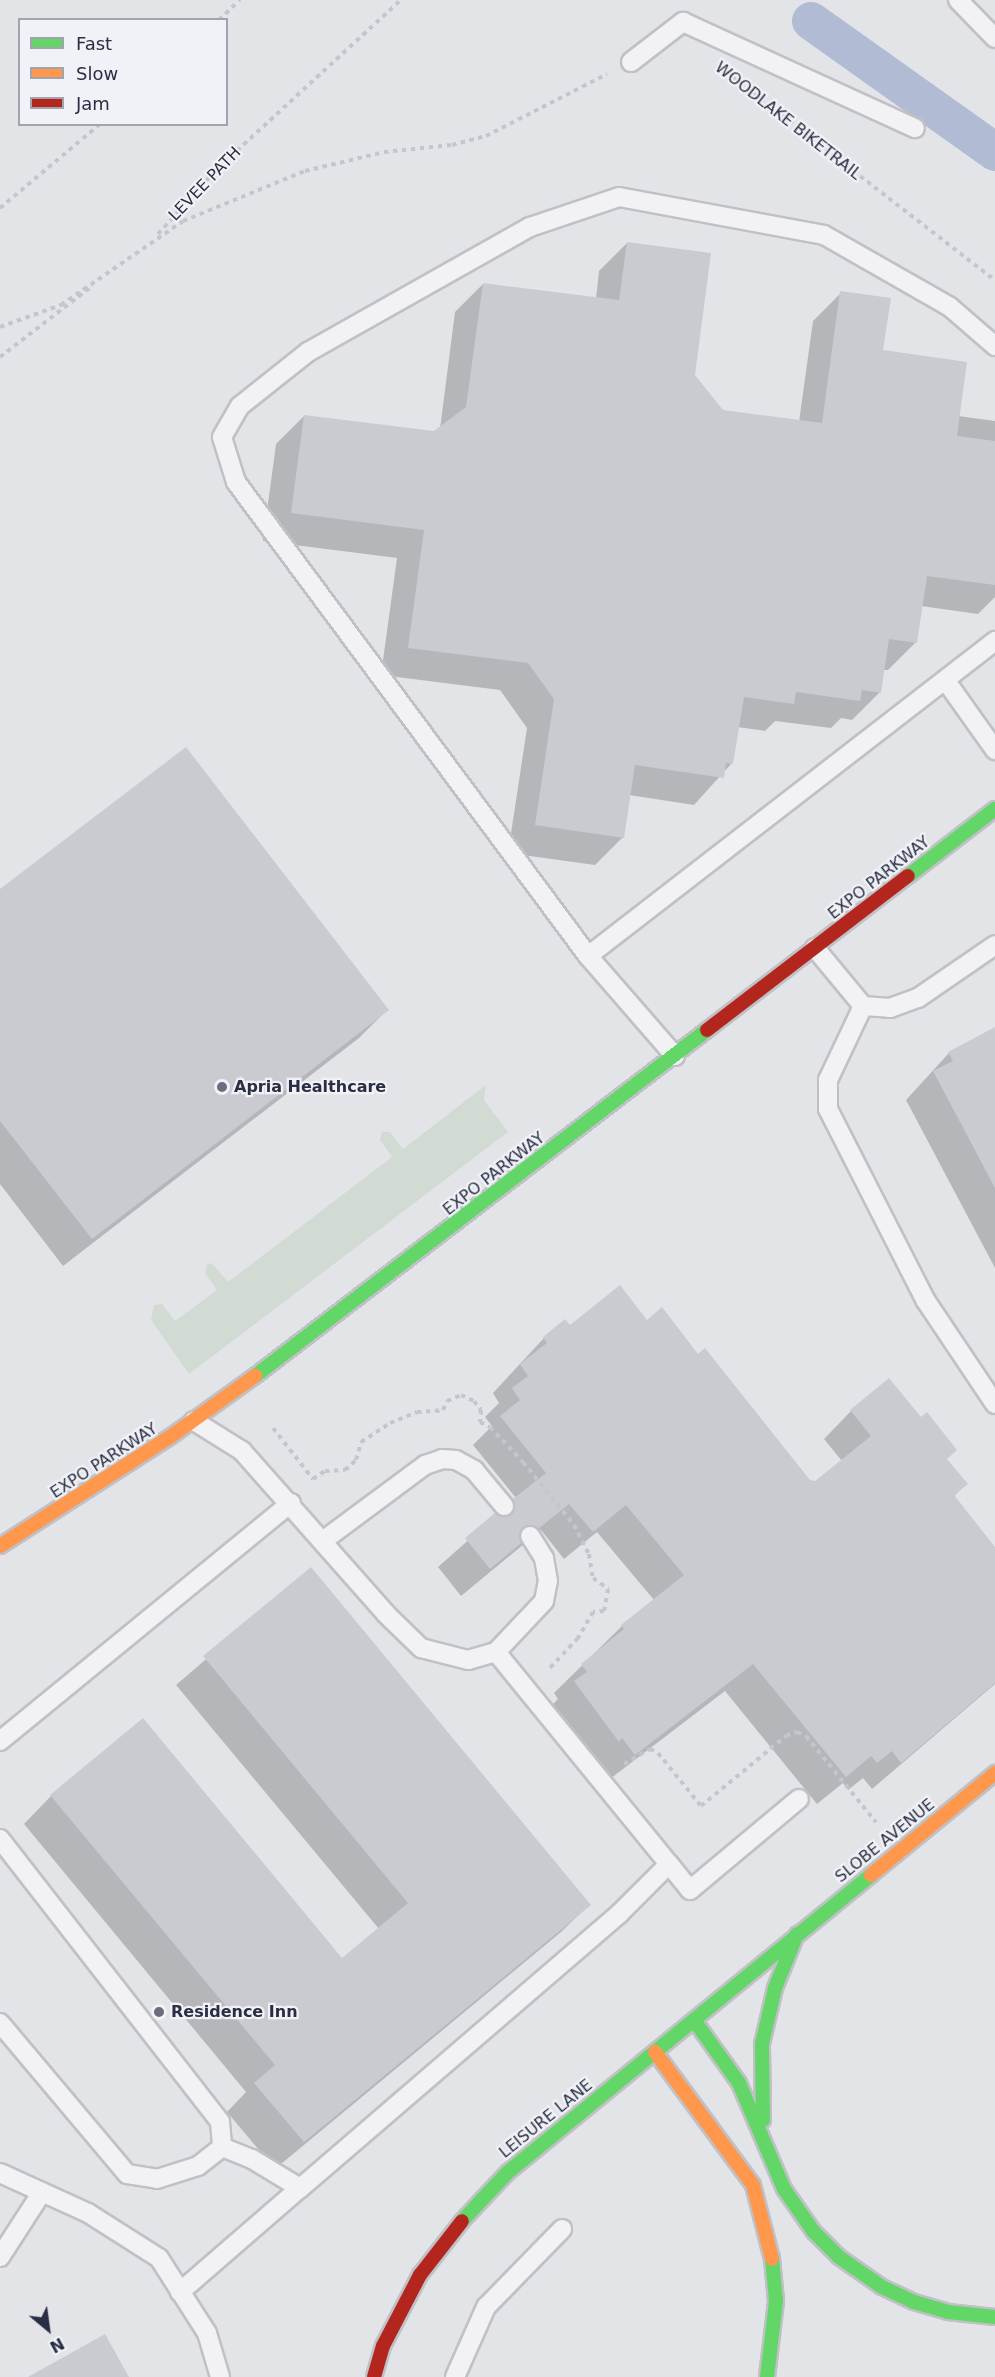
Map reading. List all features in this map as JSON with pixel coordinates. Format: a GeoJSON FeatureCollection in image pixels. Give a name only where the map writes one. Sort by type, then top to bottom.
{"type":"FeatureCollection","features":[{"type":"Feature","properties":{"kind":"main road","name":"EXPO PARKWAY"},"geometry":{"type":"LineString","coordinates":[[0,1546],[194,1421],[327,1324],[995,809]]}},
{"type":"Feature","properties":{"kind":"main road","name":"SLOBE AVENUE"},"geometry":{"type":"LineString","coordinates":[[796,1934],[995,1773]]}},
{"type":"Feature","properties":{"kind":"main road","name":"LEISURE LANE"},"geometry":{"type":"LineString","coordinates":[[374,2377],[382,2346],[420,2275],[469,2211],[507,2173],[796,1934]]}},
{"type":"Feature","properties":{"kind":"main road"},"geometry":{"type":"LineString","coordinates":[[765,2140],[760,2102],[762,2044],[775,1988],[796,1934]]}},
{"type":"Feature","properties":{"kind":"main road"},"geometry":{"type":"LineString","coordinates":[[694,2020],[739,2083],[784,2189],[814,2232],[839,2257],[882,2287],[914,2302],[948,2312],[995,2318]]}},
{"type":"Feature","properties":{"kind":"main road"},"geometry":{"type":"LineString","coordinates":[[654,2052],[753,2185],[770,2242],[776,2301],[766,2377]]}},
{"type":"Feature","properties":{"kind":"lane"},"geometry":{"type":"LineString","coordinates":[[958,0],[995,38]]}},
{"type":"Feature","properties":{"kind":"lane"},"geometry":{"type":"LineString","coordinates":[[631,62],[682,22],[915,128]]}},
{"type":"Feature","properties":{"kind":"lane"},"geometry":{"type":"LineString","coordinates":[[675,1056],[588,956],[236,482],[222,437],[240,405],[308,352],[530,227],[619,197],[824,235],[950,307],[995,346]]}},
{"type":"Feature","properties":{"kind":"lane"},"geometry":{"type":"LineString","coordinates":[[588,956],[995,641]]}},
{"type":"Feature","properties":{"kind":"lane"},"geometry":{"type":"LineString","coordinates":[[946,681],[995,750]]}},
{"type":"Feature","properties":{"kind":"lane"},"geometry":{"type":"LineString","coordinates":[[815,948],[863,1006],[890,1008],[918,998],[995,945]]}},
{"type":"Feature","properties":{"kind":"lane"},"geometry":{"type":"LineString","coordinates":[[863,1006],[828,1080],[828,1109],[926,1301],[995,1404]]}},
{"type":"Feature","properties":{"kind":"lane"},"geometry":{"type":"LineString","coordinates":[[194,1421],[242,1450],[324,1540],[386,1614],[421,1648],[468,1660],[496,1652],[544,1601],[548,1581],[544,1558],[530,1536]]}},
{"type":"Feature","properties":{"kind":"lane"},"geometry":{"type":"LineString","coordinates":[[324,1540],[425,1465],[442,1459],[456,1460],[474,1470],[504,1506]]}},
{"type":"Feature","properties":{"kind":"lane"},"geometry":{"type":"LineString","coordinates":[[0,1741],[291,1503]]}},
{"type":"Feature","properties":{"kind":"lane"},"geometry":{"type":"LineString","coordinates":[[496,1652],[690,1890],[799,1799]]}},
{"type":"Feature","properties":{"kind":"lane"},"geometry":{"type":"LineString","coordinates":[[0,1839],[220,2122],[222,2147]]}},
{"type":"Feature","properties":{"kind":"lane"},"geometry":{"type":"LineString","coordinates":[[180,2292],[619,1914],[669,1864]]}},
{"type":"Feature","properties":{"kind":"lane"},"geometry":{"type":"LineString","coordinates":[[0,2023],[127,2174],[157,2179],[198,2166],[222,2147]]}},
{"type":"Feature","properties":{"kind":"lane"},"geometry":{"type":"LineString","coordinates":[[222,2147],[252,2159],[300,2188]]}},
{"type":"Feature","properties":{"kind":"lane"},"geometry":{"type":"LineString","coordinates":[[0,2173],[88,2213],[159,2258],[207,2333],[220,2377]]}},
{"type":"Feature","properties":{"kind":"lane"},"geometry":{"type":"LineString","coordinates":[[0,2257],[42,2192]]}},
{"type":"Feature","properties":{"kind":"lane"},"geometry":{"type":"LineString","coordinates":[[455,2377],[486,2307],[562,2229]]}},
{"type":"Feature","properties":{"kind":"path"},"geometry":{"type":"LineString","coordinates":[[221,18],[240,0]]}},
{"type":"Feature","properties":{"kind":"path","name":"LEVEE PATH"},"geometry":{"type":"LineString","coordinates":[[0,357],[154,238],[217,169],[401,0]]}},
{"type":"Feature","properties":{"kind":"path"},"geometry":{"type":"LineString","coordinates":[[0,327],[61,305],[154,238],[183,221],[305,171],[384,152],[452,145],[486,136],[631,62]]}},
{"type":"Feature","properties":{"kind":"path","name":"WOODLAKE BIKETRAIL"},"geometry":{"type":"LineString","coordinates":[[731,76],[995,280]]}},
{"type":"Feature","properties":{"kind":"path"},"geometry":{"type":"LineString","coordinates":[[0,208],[98,126]]}},
{"type":"Feature","properties":{"kind":"path"},"geometry":{"type":"LineString","coordinates":[[273,1428],[313,1479],[325,1471],[345,1470],[356,1460],[362,1442],[390,1423],[417,1412],[443,1410],[447,1401],[461,1395],[474,1401],[481,1410],[480,1422],[490,1427],[523,1462],[574,1525],[589,1554],[593,1578],[608,1589],[604,1611],[593,1612],[578,1638],[547,1668],[554,1677]]}},
{"type":"Feature","properties":{"kind":"path"},"geometry":{"type":"LineString","coordinates":[[618,1756],[625,1765],[650,1749],[658,1753],[701,1806],[786,1736],[797,1732],[806,1736],[876,1822]]}},
{"type":"Feature","properties":{"kind":"shaded area"},"geometry":{"type":"Polygon","coordinates":[[[486,1085],[484,1100],[508,1132],[189,1374],[151,1320],[154,1305],[162,1304],[175,1321],[217,1290],[205,1273],[207,1265],[212,1263],[228,1282],[392,1157],[380,1140],[382,1132],[390,1132],[403,1149],[486,1085]]]}},
{"type":"Feature","properties":{"kind":"building"},"geometry":{"type":"Polygon","coordinates":[[[627,242],[711,253],[695,375],[723,410],[822,423],[840,291],[891,298],[883,350],[967,362],[957,436],[995,441],[995,585],[927,576],[917,643],[889,639],[881,693],[862,690],[860,701],[796,692],[794,704],[744,697],[733,764],[726,763],[724,778],[635,765],[624,838],[535,825],[554,699],[528,663],[408,648],[424,530],[291,513],[304,415],[434,431],[466,407],[483,283],[619,300],[627,242]]]}},
{"type":"Feature","properties":{"kind":"building"},"geometry":{"type":"Polygon","coordinates":[[[186,747],[389,1010],[92,1239],[0,1121],[0,889],[186,747]]]}},
{"type":"Feature","properties":{"kind":"building"},"geometry":{"type":"Polygon","coordinates":[[[995,1027],[995,1188],[933,1071],[953,1061],[948,1052],[995,1027]]]}},
{"type":"Feature","properties":{"kind":"building"},"geometry":{"type":"Polygon","coordinates":[[[620,1285],[647,1320],[662,1307],[698,1354],[705,1348],[810,1480],[815,1481],[871,1436],[850,1410],[889,1378],[921,1417],[927,1412],[957,1450],[947,1459],[968,1484],[954,1495],[995,1547],[995,1683],[901,1763],[892,1751],[877,1763],[871,1756],[846,1777],[753,1664],[635,1755],[622,1738],[619,1742],[574,1681],[587,1672],[581,1664],[624,1629],[621,1625],[684,1575],[626,1505],[593,1532],[569,1504],[538,1529],[524,1527],[519,1536],[521,1543],[490,1569],[465,1538],[495,1513],[511,1515],[515,1509],[513,1499],[546,1473],[500,1416],[520,1400],[512,1388],[528,1376],[520,1364],[547,1343],[543,1337],[565,1319],[570,1325],[620,1285]]]}},
{"type":"Feature","properties":{"kind":"building"},"geometry":{"type":"Polygon","coordinates":[[[311,1567],[591,1905],[304,2142],[254,2083],[275,2065],[50,1795],[143,1718],[342,1958],[408,1903],[203,1656],[311,1567]]]}},
{"type":"Feature","properties":{"kind":"building"},"geometry":{"type":"Polygon","coordinates":[[[105,2334],[129,2377],[28,2377],[105,2334]]]}},
{"type":"Feature","properties":{"kind":"waterway"},"geometry":{"type":"LineString","coordinates":[[811,21],[995,152]]}},
{"type":"Feature","properties":{"kind":"traffic: fast"},"geometry":{"type":"LineString","coordinates":[[908,876],[995,809]]}},
{"type":"Feature","properties":{"kind":"traffic: fast"},"geometry":{"type":"LineString","coordinates":[[255,1376],[707,1030]]}},
{"type":"Feature","properties":{"kind":"traffic: fast"},"geometry":{"type":"LineString","coordinates":[[462,2221],[507,2173],[871,1875]]}},
{"type":"Feature","properties":{"kind":"traffic: fast"},"geometry":{"type":"LineString","coordinates":[[763,2120],[762,2044],[775,1988],[797,1934]]}},
{"type":"Feature","properties":{"kind":"traffic: fast"},"geometry":{"type":"LineString","coordinates":[[694,2020],[739,2083],[784,2189],[814,2232],[839,2257],[882,2287],[914,2302],[948,2312],[995,2317]]}},
{"type":"Feature","properties":{"kind":"traffic: fast"},"geometry":{"type":"LineString","coordinates":[[767,2377],[776,2301],[772,2259]]}},
{"type":"Feature","properties":{"kind":"traffic: slow"},"geometry":{"type":"LineString","coordinates":[[0,1546],[170,1437],[255,1376]]}},
{"type":"Feature","properties":{"kind":"traffic: slow"},"geometry":{"type":"LineString","coordinates":[[871,1875],[995,1773]]}},
{"type":"Feature","properties":{"kind":"traffic: slow"},"geometry":{"type":"LineString","coordinates":[[655,2052],[753,2185],[772,2259]]}},
{"type":"Feature","properties":{"kind":"traffic: jam"},"geometry":{"type":"LineString","coordinates":[[707,1030],[908,876]]}},
{"type":"Feature","properties":{"kind":"traffic: jam"},"geometry":{"type":"LineString","coordinates":[[374,2377],[383,2346],[420,2275],[462,2221]]}},
{"type":"Feature","properties":{"kind":"place","name":"Apria Healthcare"},"geometry":{"type":"Point","coordinates":[222,1087]}},
{"type":"Feature","properties":{"kind":"place","name":"Residence Inn"},"geometry":{"type":"Point","coordinates":[159,2012]}}]}
